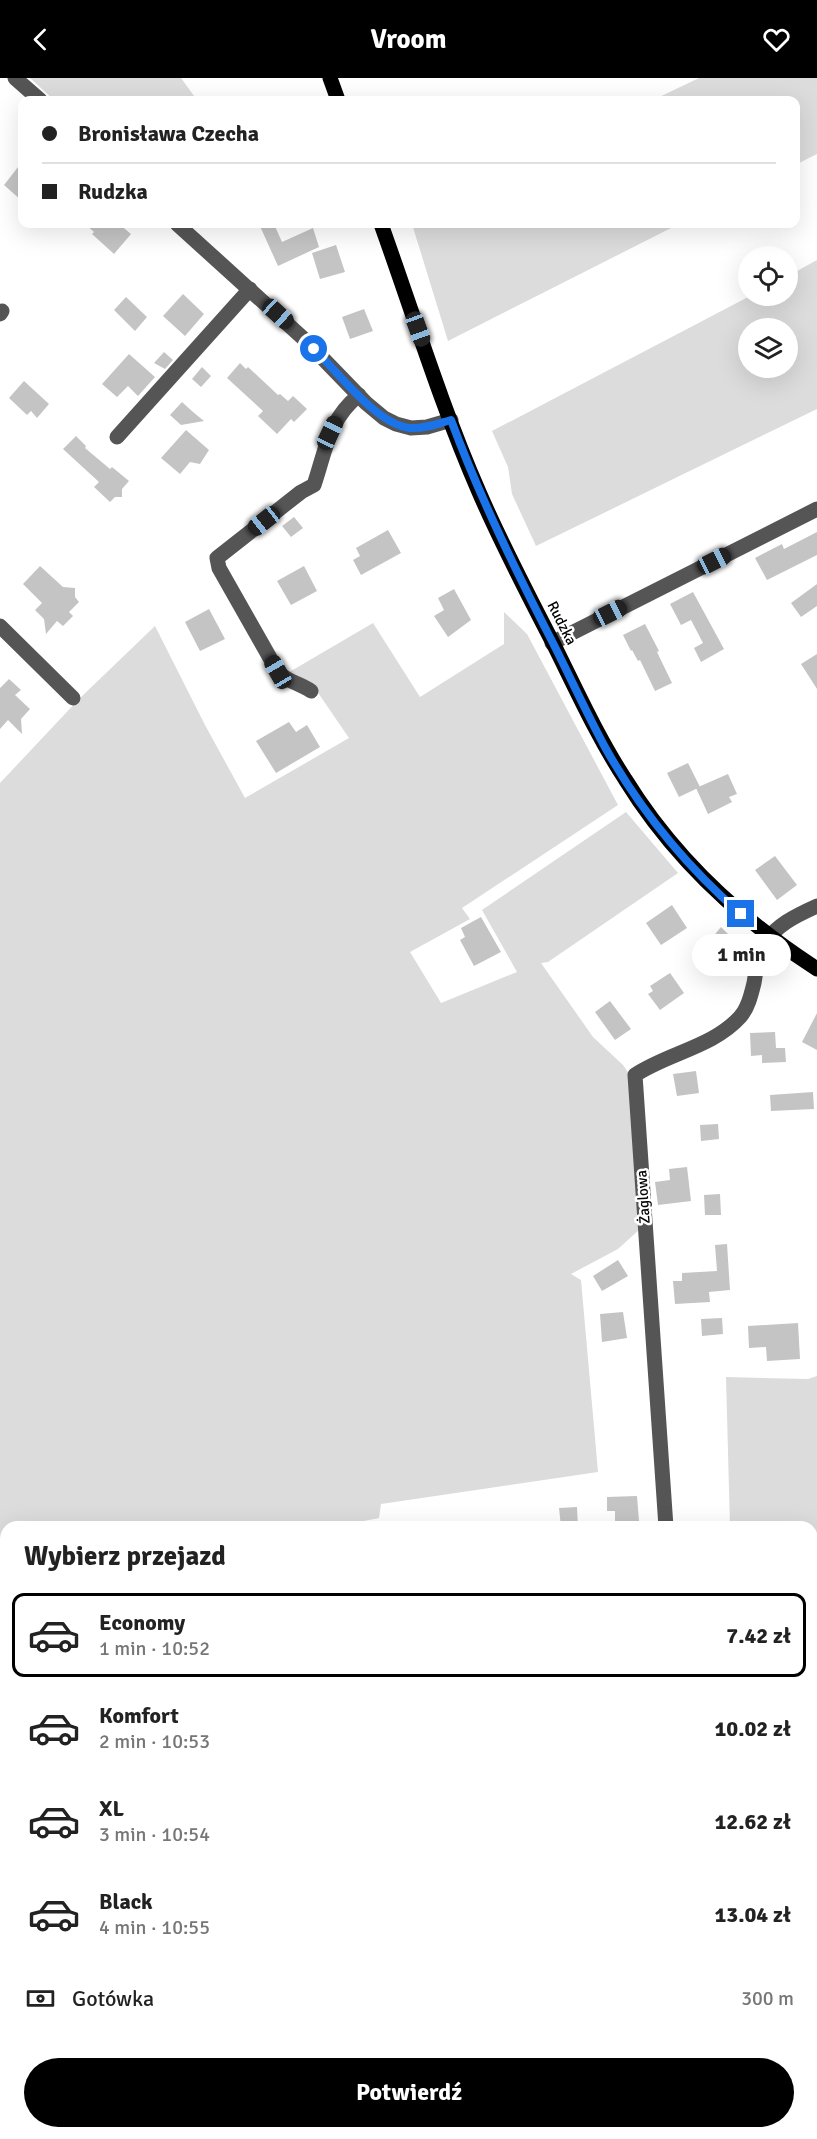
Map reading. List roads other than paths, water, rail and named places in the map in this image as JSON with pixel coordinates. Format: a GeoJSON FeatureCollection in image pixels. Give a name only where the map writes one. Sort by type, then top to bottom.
{"type":"FeatureCollection","features":[{"type":"Feature","properties":{"kind":"main road"},"geometry":{"type":"LineString","coordinates":[[330,78],[337,96]]}},
{"type":"Feature","properties":{"kind":"main road","name":"Rudzka"},"geometry":{"type":"LineString","coordinates":[[382,228],[451,420],[488,512],[607,749],[643,806],[679,852],[731,905],[817,969]]}},
{"type":"Feature","properties":{"kind":"street"},"geometry":{"type":"LineString","coordinates":[[15,78],[35,96]]}},
{"type":"Feature","properties":{"kind":"street"},"geometry":{"type":"LineString","coordinates":[[181,228],[304,339],[384,418],[406,428],[427,427],[451,420]]}},
{"type":"Feature","properties":{"kind":"street"},"geometry":{"type":"LineString","coordinates":[[117,437],[250,289]]}},
{"type":"Feature","properties":{"kind":"street"},"geometry":{"type":"LineString","coordinates":[[311,691],[302,685],[285,680],[278,672],[219,568],[217,558],[301,492],[314,485],[337,419],[342,410],[359,395]]}},
{"type":"Feature","properties":{"kind":"street"},"geometry":{"type":"LineString","coordinates":[[552,643],[817,509]]}},
{"type":"Feature","properties":{"kind":"street"},"geometry":{"type":"LineString","coordinates":[[0,626],[73,698]]}},
{"type":"Feature","properties":{"kind":"street"},"geometry":{"type":"LineString","coordinates":[[770,936],[791,918],[817,906]]}},
{"type":"Feature","properties":{"kind":"street","name":"Żaglowa"},"geometry":{"type":"LineString","coordinates":[[666,1521],[635,1075],[648,1066],[699,1045],[729,1027],[742,1015],[749,1000],[762,948],[770,936]]}}]}
